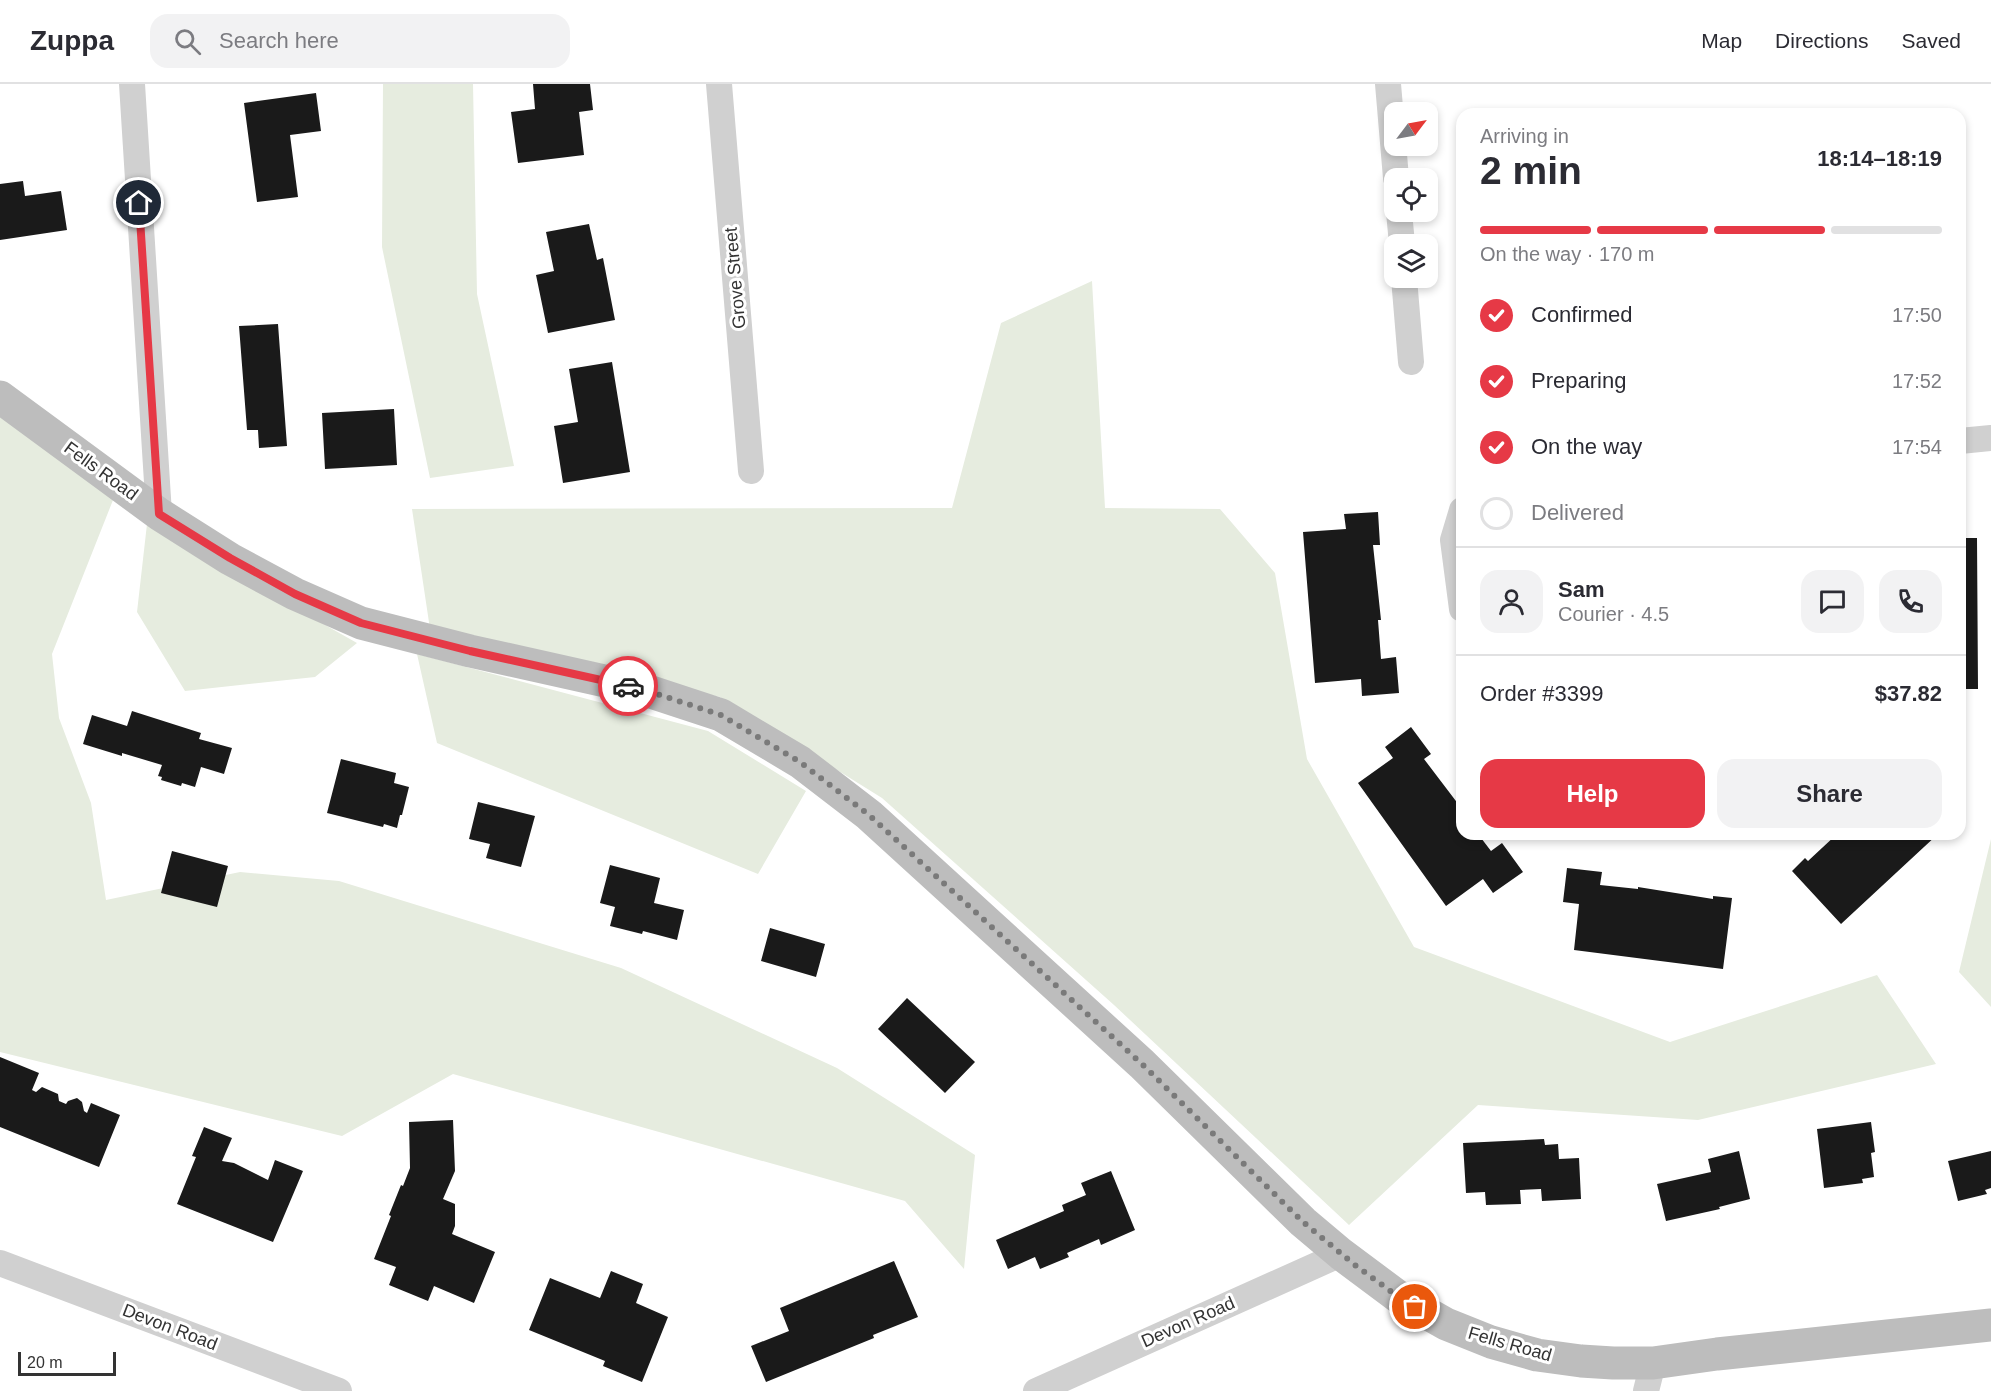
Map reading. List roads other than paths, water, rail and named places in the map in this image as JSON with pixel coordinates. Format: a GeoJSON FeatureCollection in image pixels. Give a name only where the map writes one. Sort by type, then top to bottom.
{"type":"FeatureCollection","features":[{"type":"Feature","properties":{"kind":"street"},"geometry":{"type":"LineString","coordinates":[[132,84],[159,514]]}},
{"type":"Feature","properties":{"kind":"street","name":"Grove Street"},"geometry":{"type":"LineString","coordinates":[[719,84],[751,471]]}},
{"type":"Feature","properties":{"kind":"street"},"geometry":{"type":"LineString","coordinates":[[1388,84],[1395,168]]}},
{"type":"Feature","properties":{"kind":"street"},"geometry":{"type":"LineString","coordinates":[[1405,288],[1411,362]]}},
{"type":"Feature","properties":{"kind":"street","name":"Fells Road"},"geometry":{"type":"LineString","coordinates":[[0,397],[159,514],[230,558],[295,594],[361,623],[470,651],[645,690],[721,715],[800,762],[878,823],[1142,1064],[1303,1222],[1400,1298],[1446,1324],[1491,1342],[1537,1354],[1581,1361],[1650,1377],[1716,1354],[1991,1325]]}},
{"type":"Feature","properties":{"kind":"street"},"geometry":{"type":"LineString","coordinates":[[1966,440],[1991,438]]}},
{"type":"Feature","properties":{"kind":"street"},"geometry":{"type":"LineString","coordinates":[[1456,532],[1454,540],[1456,557]]}},
{"type":"Feature","properties":{"kind":"street","name":"Devon Road"},"geometry":{"type":"LineString","coordinates":[[1036,1391],[1341,1254]]}},
{"type":"Feature","properties":{"kind":"street","name":"Devon Road"},"geometry":{"type":"LineString","coordinates":[[0,1263],[339,1391]]}}]}
